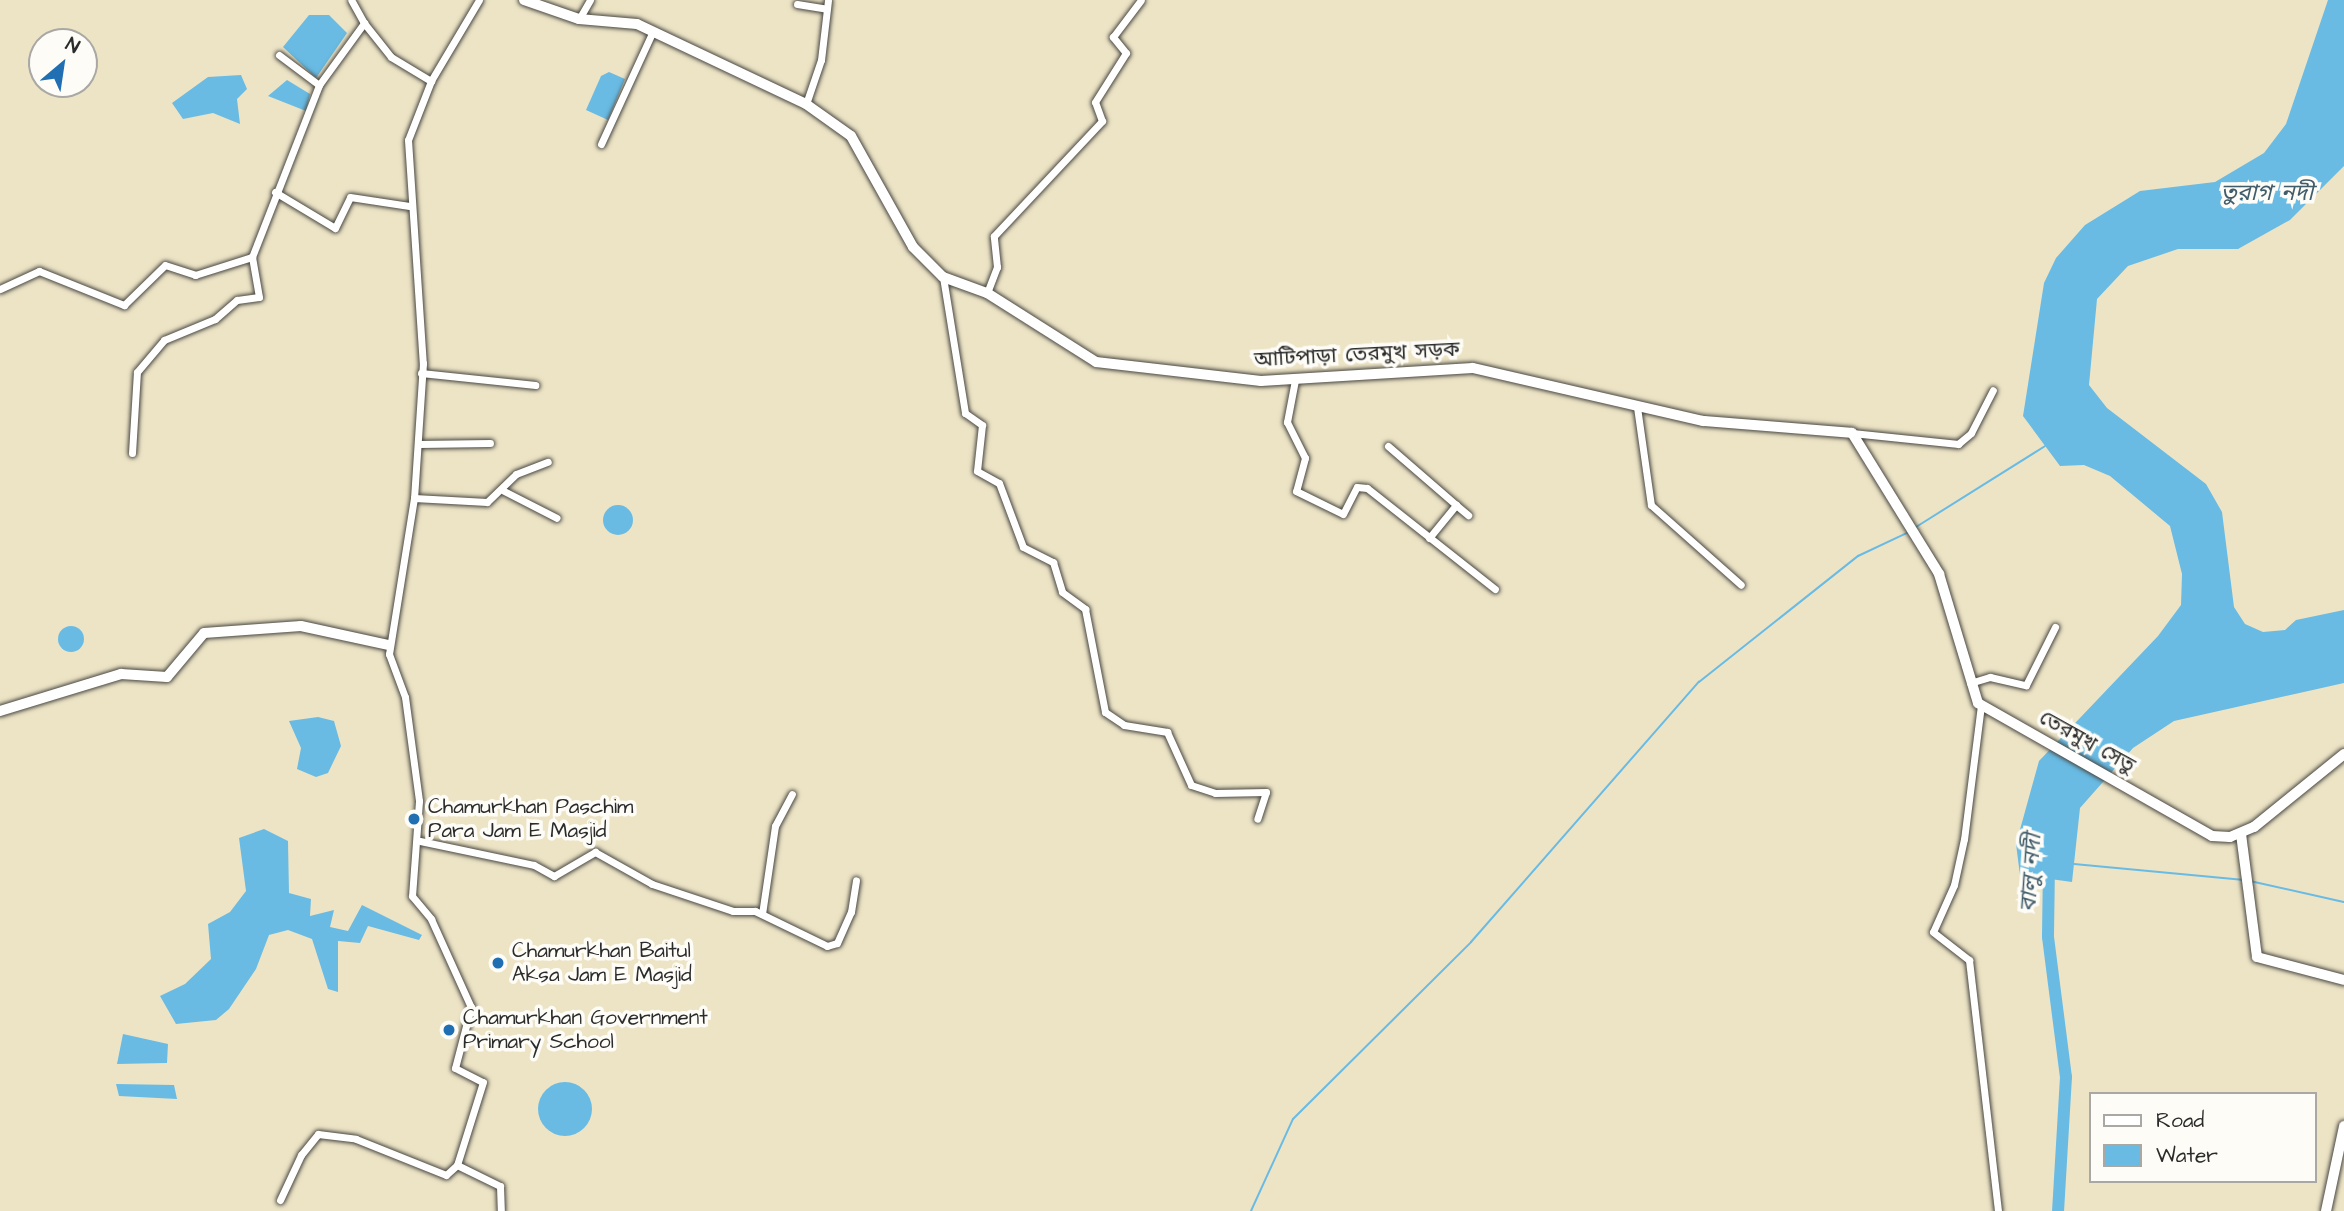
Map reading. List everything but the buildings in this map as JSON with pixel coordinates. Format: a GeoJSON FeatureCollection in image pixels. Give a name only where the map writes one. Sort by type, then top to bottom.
{"type":"FeatureCollection","features":[{"type":"Feature","properties":{"kind":"main road","name":"আটিপাড়া তেরমুখ সড়ক"},"geometry":{"type":"LineString","coordinates":[[529,1],[579,19],[637,24],[806,104],[851,136],[913,247],[943,276],[987,293],[1072,349],[1121,369],[1295,380],[1473,368],[1703,421],[1852,433]]}},
{"type":"Feature","properties":{"kind":"main road"},"geometry":{"type":"LineString","coordinates":[[1852,433],[1935,567],[1969,684],[1981,705]]}},
{"type":"Feature","properties":{"kind":"main road","name":"তেরমুখ সেতু"},"geometry":{"type":"LineString","coordinates":[[1981,705],[2211,836],[2241,834]]}},
{"type":"Feature","properties":{"kind":"main road"},"geometry":{"type":"LineString","coordinates":[[2241,834],[2281,810],[2344,754]]}},
{"type":"Feature","properties":{"kind":"street"},"geometry":{"type":"LineString","coordinates":[[351,0],[364,23],[391,57],[430,81]]}},
{"type":"Feature","properties":{"kind":"street"},"geometry":{"type":"LineString","coordinates":[[280,1200],[300,1155],[318,1134],[356,1139],[446,1175],[457,1165],[483,1082],[455,1068],[471,1007],[432,919],[414,902],[420,841],[405,697],[389,645],[414,498],[419,444],[422,281],[410,206],[408,139],[430,81],[479,0]]}},
{"type":"Feature","properties":{"kind":"street"},"geometry":{"type":"LineString","coordinates":[[579,19],[590,0]]}},
{"type":"Feature","properties":{"kind":"street"},"geometry":{"type":"LineString","coordinates":[[987,293],[998,267],[994,236],[1102,121],[1095,102],[1126,53],[1113,37],[1140,0]]}},
{"type":"Feature","properties":{"kind":"street"},"geometry":{"type":"LineString","coordinates":[[797,4],[827,4],[806,104]]}},
{"type":"Feature","properties":{"kind":"street"},"geometry":{"type":"LineString","coordinates":[[132,453],[136,372],[164,340],[215,319],[237,300],[258,297],[252,257],[275,192],[319,85],[364,23]]}},
{"type":"Feature","properties":{"kind":"street"},"geometry":{"type":"LineString","coordinates":[[601,144],[653,31]]}},
{"type":"Feature","properties":{"kind":"street"},"geometry":{"type":"LineString","coordinates":[[279,55],[319,85]]}},
{"type":"Feature","properties":{"kind":"street"},"geometry":{"type":"LineString","coordinates":[[275,192],[335,228],[350,197],[410,206]]}},
{"type":"Feature","properties":{"kind":"street"},"geometry":{"type":"LineString","coordinates":[[0,289],[39,271],[124,304],[165,265],[195,275],[252,257]]}},
{"type":"Feature","properties":{"kind":"street"},"geometry":{"type":"LineString","coordinates":[[943,276],[965,413],[982,425],[977,471],[999,483],[1023,547],[1053,562],[1062,592],[1085,609],[1105,712],[1124,725],[1167,732],[1191,785],[1215,793],[1266,792],[1257,820]]}},
{"type":"Feature","properties":{"kind":"street"},"geometry":{"type":"LineString","coordinates":[[421,373],[535,385]]}},
{"type":"Feature","properties":{"kind":"street"},"geometry":{"type":"LineString","coordinates":[[1295,380],[1287,422],[1305,458],[1296,491],[1343,514],[1363,486],[1495,589]]}},
{"type":"Feature","properties":{"kind":"street"},"geometry":{"type":"LineString","coordinates":[[1852,433],[1958,444],[1971,433],[1993,390]]}},
{"type":"Feature","properties":{"kind":"street"},"geometry":{"type":"LineString","coordinates":[[1637,407],[1651,505],[1741,585]]}},
{"type":"Feature","properties":{"kind":"street"},"geometry":{"type":"LineString","coordinates":[[419,444],[490,443]]}},
{"type":"Feature","properties":{"kind":"street"},"geometry":{"type":"LineString","coordinates":[[1388,446],[1468,515]]}},
{"type":"Feature","properties":{"kind":"street"},"geometry":{"type":"LineString","coordinates":[[414,498],[479,503],[504,491],[516,474],[548,462]]}},
{"type":"Feature","properties":{"kind":"street"},"geometry":{"type":"LineString","coordinates":[[504,491],[557,518]]}},
{"type":"Feature","properties":{"kind":"street"},"geometry":{"type":"LineString","coordinates":[[1429,538],[1455,505]]}},
{"type":"Feature","properties":{"kind":"street"},"geometry":{"type":"LineString","coordinates":[[0,711],[121,674],[167,677],[204,633],[301,626],[389,645]]}},
{"type":"Feature","properties":{"kind":"street"},"geometry":{"type":"LineString","coordinates":[[1969,684],[1990,677],[2026,685],[2055,627]]}},
{"type":"Feature","properties":{"kind":"street"},"geometry":{"type":"LineString","coordinates":[[1981,705],[1964,839],[1954,885],[1933,932],[1969,960],[1998,1211]]}},
{"type":"Feature","properties":{"kind":"street"},"geometry":{"type":"LineString","coordinates":[[762,914],[775,826],[792,794]]}},
{"type":"Feature","properties":{"kind":"street"},"geometry":{"type":"LineString","coordinates":[[2241,834],[2257,957],[2344,980]]}},
{"type":"Feature","properties":{"kind":"street"},"geometry":{"type":"LineString","coordinates":[[420,841],[534,865],[554,876],[595,852],[652,884],[733,911],[762,914],[833,947],[851,912],[856,880]]}},
{"type":"Feature","properties":{"kind":"street"},"geometry":{"type":"LineString","coordinates":[[2326,1211],[2344,1126]]}},
{"type":"Feature","properties":{"kind":"street"},"geometry":{"type":"LineString","coordinates":[[457,1165],[500,1186],[501,1211]]}},
{"type":"Feature","properties":{"kind":"water","name":"তুরাগ নদী"},"geometry":{"type":"Polygon","coordinates":[[[2328,0],[2344,0],[2344,166],[2290,220],[2238,249],[2178,249],[2128,266],[2097,299],[2089,385],[2107,408],[2206,484],[2222,512],[2234,607],[2245,624],[2263,632],[2285,630],[2296,620],[2344,610],[2344,683],[2174,721],[2133,748],[2080,808],[2072,882],[2020,875],[2016,844],[2039,761],[2158,636],[2181,605],[2182,574],[2170,526],[2110,476],[2084,465],[2060,466],[2023,416],[2044,283],[2056,258],[2085,225],[2140,191],[2215,182],[2264,153],[2286,124],[2328,0]]]}},
{"type":"Feature","properties":{"kind":"water"},"geometry":{"type":"Polygon","coordinates":[[[309,15],[329,15],[347,33],[316,78],[283,47],[309,15]]]}},
{"type":"Feature","properties":{"kind":"water"},"geometry":{"type":"Polygon","coordinates":[[[609,72],[625,79],[608,120],[586,110],[601,76],[609,72]]]}},
{"type":"Feature","properties":{"kind":"water"},"geometry":{"type":"Polygon","coordinates":[[[241,75],[247,89],[237,99],[240,124],[213,113],[183,119],[172,103],[208,77],[241,75]]]}},
{"type":"Feature","properties":{"kind":"water"},"geometry":{"type":"Polygon","coordinates":[[[287,80],[310,94],[306,111],[268,96],[287,80]]]}},
{"type":"Feature","properties":{"kind":"water"},"geometry":{"type":"Polygon","coordinates":[[[618,505],[629,509],[633,520],[629,531],[618,535],[607,531],[603,520],[607,509],[618,505]]]}},
{"type":"Feature","properties":{"kind":"water"},"geometry":{"type":"Polygon","coordinates":[[[71,626],[80,630],[84,639],[80,648],[71,652],[62,648],[58,639],[62,630],[71,626]]]}},
{"type":"Feature","properties":{"kind":"water"},"geometry":{"type":"Polygon","coordinates":[[[318,717],[334,721],[341,746],[328,773],[316,777],[297,769],[301,748],[289,721],[318,717]]]}},
{"type":"Feature","properties":{"kind":"water"},"geometry":{"type":"Polygon","coordinates":[[[264,829],[288,841],[289,893],[311,899],[310,916],[334,910],[330,927],[348,931],[362,905],[422,935],[419,940],[368,926],[360,943],[338,941],[338,992],[328,989],[312,939],[288,930],[269,935],[256,969],[229,1009],[216,1020],[176,1024],[160,996],[185,984],[211,959],[208,924],[230,912],[246,891],[239,838],[264,829]]]}},
{"type":"Feature","properties":{"kind":"water"},"geometry":{"type":"Polygon","coordinates":[[[123,1034],[168,1044],[167,1063],[117,1064],[123,1034]]]}},
{"type":"Feature","properties":{"kind":"water"},"geometry":{"type":"Polygon","coordinates":[[[565,1082],[584,1090],[592,1109],[584,1128],[565,1136],[546,1128],[538,1109],[546,1090],[565,1082]]]}},
{"type":"Feature","properties":{"kind":"water"},"geometry":{"type":"Polygon","coordinates":[[[116,1084],[174,1085],[177,1099],[119,1096],[116,1084]]]}},
{"type":"Feature","properties":{"kind":"waterway"},"geometry":{"type":"LineString","coordinates":[[1916,527],[2045,446]]}},
{"type":"Feature","properties":{"kind":"waterway"},"geometry":{"type":"LineString","coordinates":[[1251,1211],[1293,1119],[1471,942],[1699,682],[1858,556],[1909,532]]}},
{"type":"Feature","properties":{"kind":"waterway","name":"বালু নদী"},"geometry":{"type":"LineString","coordinates":[[2049,864],[2048,937],[2066,1077],[2058,1211]]}},
{"type":"Feature","properties":{"kind":"waterway"},"geometry":{"type":"LineString","coordinates":[[2074,864],[2244,880]]}},
{"type":"Feature","properties":{"kind":"waterway"},"geometry":{"type":"LineString","coordinates":[[2250,881],[2344,902]]}},
{"type":"Feature","properties":{"kind":"place","name":"Chamurkhan Paschim Para Jam E Masjid"},"geometry":{"type":"Point","coordinates":[414,819]}},
{"type":"Feature","properties":{"kind":"place","name":"Chamurkhan Baitul Aksa Jam E Masjid"},"geometry":{"type":"Point","coordinates":[498,963]}},
{"type":"Feature","properties":{"kind":"place","name":"Chamurkhan Government Primary School"},"geometry":{"type":"Point","coordinates":[449,1030]}}]}
